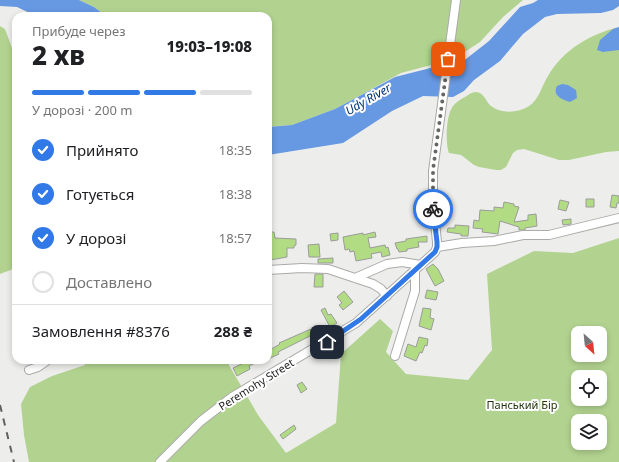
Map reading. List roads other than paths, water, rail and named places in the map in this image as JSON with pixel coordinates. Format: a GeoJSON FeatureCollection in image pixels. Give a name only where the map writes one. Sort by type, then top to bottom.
{"type":"FeatureCollection","features":[{"type":"Feature","properties":{"kind":"street"},"geometry":{"type":"LineString","coordinates":[[456,0],[433,170],[433,202],[437,247],[523,235],[549,235],[619,218]]}},
{"type":"Feature","properties":{"kind":"street","name":"Peremohy Street"},"geometry":{"type":"LineString","coordinates":[[160,462],[201,421],[223,404],[250,386],[344,331],[361,319],[435,252],[437,247]]}},
{"type":"Feature","properties":{"kind":"street"},"geometry":{"type":"LineString","coordinates":[[356,278],[387,264],[402,262],[418,268],[415,291],[395,356]]}},
{"type":"Feature","properties":{"kind":"street"},"geometry":{"type":"LineString","coordinates":[[272,270],[319,268],[334,271],[374,284],[387,296]]}},
{"type":"Feature","properties":{"kind":"street"},"geometry":{"type":"LineString","coordinates":[[29,370],[42,364]]}},
{"type":"Feature","properties":{"kind":"water"},"geometry":{"type":"Polygon","coordinates":[[[0,0],[79,0],[101,12],[28,12],[17,7],[0,6],[0,0]]]}},
{"type":"Feature","properties":{"kind":"water","name":"Udy River"},"geometry":{"type":"Polygon","coordinates":[[[538,0],[619,0],[619,6],[613,10],[601,13],[557,14],[545,17],[523,34],[500,61],[474,80],[464,91],[453,97],[423,96],[392,111],[343,143],[272,154],[272,127],[292,125],[335,109],[395,77],[466,59],[489,41],[520,7],[538,0]]]}},
{"type":"Feature","properties":{"kind":"water"},"geometry":{"type":"Polygon","coordinates":[[[619,27],[619,50],[603,52],[597,50],[600,40],[613,29],[619,27]]]}},
{"type":"Feature","properties":{"kind":"water"},"geometry":{"type":"Polygon","coordinates":[[[562,84],[568,85],[576,90],[577,98],[570,102],[559,97],[556,89],[557,86],[562,84]]]}},
{"type":"Feature","properties":{"kind":"railway"},"geometry":{"type":"LineString","coordinates":[[0,405],[14,462]]}},
{"type":"Feature","properties":{"kind":"park label","name":"Панський Бір"},"geometry":{"type":"Point","coordinates":[522,404]}}]}
